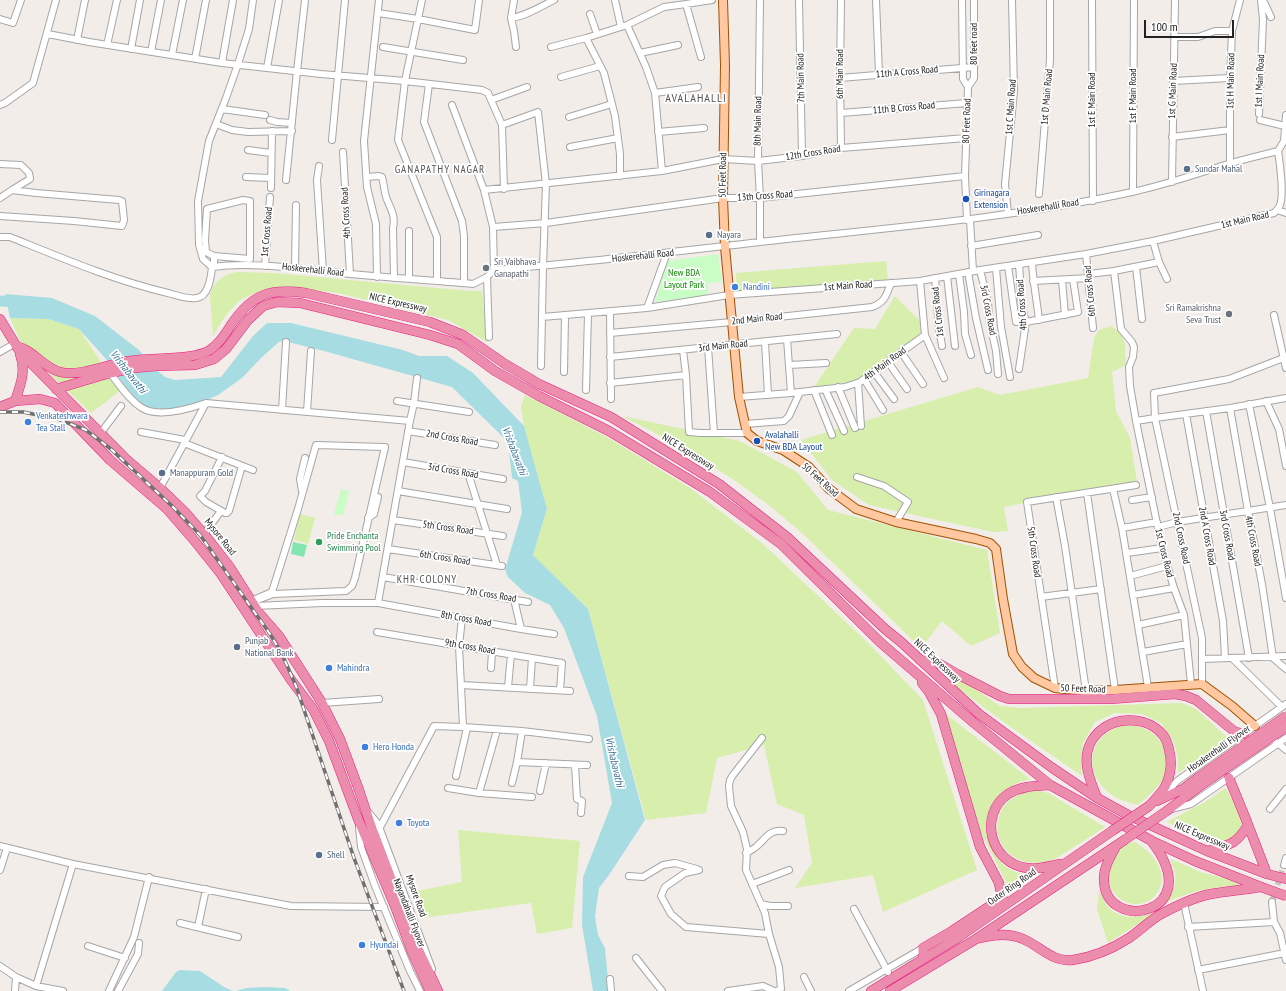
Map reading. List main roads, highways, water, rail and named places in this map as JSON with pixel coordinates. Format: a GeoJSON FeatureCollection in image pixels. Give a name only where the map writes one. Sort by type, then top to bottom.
{"type":"FeatureCollection","features":[{"type":"Feature","properties":{"kind":"highway","name":"NICE Expressway"},"geometry":{"type":"LineString","coordinates":[[17,347],[29,352],[58,372],[134,368],[154,362],[192,356],[209,351],[219,342],[239,314],[253,300],[269,293],[289,291],[306,293],[430,322],[463,335],[505,364],[540,384],[612,417],[718,484],[788,537],[885,629],[979,714],[1051,768],[1097,798],[1128,815],[1207,851],[1267,874],[1286,879]]}},
{"type":"Feature","properties":{"kind":"highway","name":"NICE Expressway"},"geometry":{"type":"LineString","coordinates":[[154,362],[195,365],[214,359],[226,349],[248,320],[263,306],[277,302],[300,302],[430,335],[458,344],[495,371],[539,396],[609,430],[710,492],[781,544],[881,643],[1014,757],[1050,785],[1152,841],[1195,861],[1286,896]]}},
{"type":"Feature","properties":{"kind":"highway","name":"Mysore Road"},"geometry":{"type":"LineString","coordinates":[[0,322],[17,347],[56,389],[126,459],[185,512],[229,566],[259,613],[279,636],[322,703],[340,739],[367,811],[376,829]]}},
{"type":"Feature","properties":{"kind":"highway"},"geometry":{"type":"LineString","coordinates":[[0,407],[15,401],[22,383],[24,372],[23,361],[17,347]]}},
{"type":"Feature","properties":{"kind":"highway","name":"NICE Expressway"},"geometry":{"type":"LineString","coordinates":[[56,389],[112,370]]}},
{"type":"Feature","properties":{"kind":"highway","name":"Nayandahalli Flyover"},"geometry":{"type":"LineString","coordinates":[[15,401],[40,399],[55,403],[110,460],[167,509],[193,538],[221,574],[291,680],[313,708],[330,741],[358,819],[395,906],[415,951],[438,991]]}},
{"type":"Feature","properties":{"kind":"highway"},"geometry":{"type":"LineString","coordinates":[[920,660],[938,664],[1000,696],[1009,699],[1111,698],[1175,694],[1186,696],[1196,700],[1235,732],[1244,734]]}},
{"type":"Feature","properties":{"kind":"highway"},"geometry":{"type":"LineString","coordinates":[[912,670],[928,692],[941,714],[980,847],[999,883],[1001,894],[999,900]]}},
{"type":"Feature","properties":{"kind":"highway","name":"Hosakerehalli Flyover"},"geometry":{"type":"LineString","coordinates":[[1120,843],[1168,810],[1202,780],[1286,716]]}},
{"type":"Feature","properties":{"kind":"highway"},"geometry":{"type":"LineString","coordinates":[[1097,798],[1089,780],[1087,766],[1087,751],[1094,735],[1106,726],[1118,721],[1138,721],[1148,724],[1163,734],[1168,744],[1171,760],[1169,775],[1164,789],[1150,806]]}},
{"type":"Feature","properties":{"kind":"highway","name":"Hosakerehalli Flyover"},"geometry":{"type":"LineString","coordinates":[[1162,797],[1202,780],[1286,727]]}},
{"type":"Feature","properties":{"kind":"highway"},"geometry":{"type":"LineString","coordinates":[[1229,778],[1267,874]]}},
{"type":"Feature","properties":{"kind":"highway"},"geometry":{"type":"LineString","coordinates":[[1050,785],[1021,788],[1008,795],[1001,801],[993,817],[991,828],[992,837],[996,848],[1002,857],[1018,866],[1034,869],[1066,863]]}},
{"type":"Feature","properties":{"kind":"highway","name":"Outer Ring Road"},"geometry":{"type":"LineString","coordinates":[[871,991],[956,939],[1162,797]]}},
{"type":"Feature","properties":{"kind":"highway"},"geometry":{"type":"LineString","coordinates":[[1207,851],[1236,841],[1242,836],[1248,825]]}},
{"type":"Feature","properties":{"kind":"highway","name":"Nayandahalli Flyover"},"geometry":{"type":"LineString","coordinates":[[376,829],[415,951],[430,991]]}},
{"type":"Feature","properties":{"kind":"highway"},"geometry":{"type":"LineString","coordinates":[[1120,843],[1110,858],[1104,874],[1105,888],[1111,900],[1121,908],[1137,911],[1150,908],[1158,904],[1166,895],[1168,888],[1169,872],[1163,857],[1152,841]]}},
{"type":"Feature","properties":{"kind":"highway"},"geometry":{"type":"LineString","coordinates":[[890,991],[976,938],[1120,843]]}},
{"type":"Feature","properties":{"kind":"highway"},"geometry":{"type":"LineString","coordinates":[[976,938],[990,935],[1013,936],[1024,939],[1061,960],[1073,960],[1093,956],[1108,950],[1128,938],[1162,913],[1184,903],[1211,894],[1261,887]]}},
{"type":"Feature","properties":{"kind":"highway"},"geometry":{"type":"LineString","coordinates":[[923,959],[923,948],[999,900],[1016,898]]}},
{"type":"Feature","properties":{"kind":"highway"},"geometry":{"type":"LineString","coordinates":[[1158,904],[1162,913]]}},
{"type":"Feature","properties":{"kind":"main road","name":"50 Feet Road"},"geometry":{"type":"LineString","coordinates":[[723,0],[725,65],[723,198],[725,247],[739,397],[747,432],[757,441],[783,450],[809,468],[828,488],[856,509],[896,522],[990,543],[996,549],[1013,654],[1022,667],[1034,678],[1055,688],[1086,691],[1202,684],[1232,706],[1255,726]]}},
{"type":"Feature","properties":{"kind":"water"},"geometry":{"type":"Polygon","coordinates":[[[5,294],[52,298],[95,316],[139,350],[152,366],[165,377],[175,380],[221,377],[253,336],[267,323],[291,323],[403,350],[419,356],[447,356],[473,373],[524,426],[547,509],[533,555],[588,609],[645,820],[599,888],[595,917],[598,935],[605,948],[609,991],[593,991],[582,925],[583,877],[612,803],[597,716],[564,628],[550,605],[525,593],[508,577],[505,570],[522,512],[518,481],[512,478],[508,442],[452,387],[284,341],[279,342],[242,378],[218,395],[191,407],[171,410],[150,408],[135,400],[106,359],[79,329],[48,319],[10,318],[5,294]]]}},
{"type":"Feature","properties":{"kind":"water"},"geometry":{"type":"Polygon","coordinates":[[[180,970],[200,971],[224,987],[233,991],[162,991],[176,972],[180,970]]]}},
{"type":"Feature","properties":{"kind":"water"},"geometry":{"type":"Polygon","coordinates":[[[246,988],[285,988],[290,991],[236,991],[246,988]]]}},
{"type":"Feature","properties":{"kind":"waterway","name":"Vrishabavathi"},"geometry":{"type":"LineString","coordinates":[[0,301],[21,302]]}},
{"type":"Feature","properties":{"kind":"tunnel"},"geometry":{"type":"LineString","coordinates":[[1272,902],[1284,865]]}},
{"type":"Feature","properties":{"kind":"railway"},"geometry":{"type":"LineString","coordinates":[[0,412],[23,412],[58,419],[86,430],[112,450],[172,506],[200,535],[270,634],[282,654],[296,686],[354,858],[404,991]]}},
{"type":"Feature","properties":{"kind":"place","name":"Sundar Mahal"},"geometry":{"type":"Point","coordinates":[1187,169]}},
{"type":"Feature","properties":{"kind":"place","name":"Girinagara Extension"},"geometry":{"type":"Point","coordinates":[966,199]}},
{"type":"Feature","properties":{"kind":"place","name":"Nayara"},"geometry":{"type":"Point","coordinates":[709,235]}},
{"type":"Feature","properties":{"kind":"place","name":"Sri Vaibhava Ganapathi"},"geometry":{"type":"Point","coordinates":[486,268]}},
{"type":"Feature","properties":{"kind":"place","name":"Nandini"},"geometry":{"type":"Point","coordinates":[735,287]}},
{"type":"Feature","properties":{"kind":"place","name":"Sri Ramakrishna Seva Trust"},"geometry":{"type":"Point","coordinates":[1229,314]}},
{"type":"Feature","properties":{"kind":"place","name":"Venkateshwara Tea Stall"},"geometry":{"type":"Point","coordinates":[28,422]}},
{"type":"Feature","properties":{"kind":"place","name":"Avalahalli New BDA Layout"},"geometry":{"type":"Point","coordinates":[757,441]}},
{"type":"Feature","properties":{"kind":"place","name":"Manappuram Gold"},"geometry":{"type":"Point","coordinates":[162,473]}},
{"type":"Feature","properties":{"kind":"place","name":"Pride Enchanta Swimming Pool"},"geometry":{"type":"Point","coordinates":[319,542]}},
{"type":"Feature","properties":{"kind":"place","name":"Punjab National Bank"},"geometry":{"type":"Point","coordinates":[237,647]}},
{"type":"Feature","properties":{"kind":"place","name":"Mahindra"},"geometry":{"type":"Point","coordinates":[329,668]}},
{"type":"Feature","properties":{"kind":"place","name":"Hero Honda"},"geometry":{"type":"Point","coordinates":[365,747]}},
{"type":"Feature","properties":{"kind":"place","name":"Toyota"},"geometry":{"type":"Point","coordinates":[399,823]}},
{"type":"Feature","properties":{"kind":"place","name":"Shell"},"geometry":{"type":"Point","coordinates":[319,855]}},
{"type":"Feature","properties":{"kind":"place","name":"Hyundai"},"geometry":{"type":"Point","coordinates":[362,945]}},
{"type":"Feature","properties":{"kind":"district","name":"AVALAHALLI"},"geometry":{"type":"Point","coordinates":[696,99]}},
{"type":"Feature","properties":{"kind":"district","name":"GANAPATHY NAGAR"},"geometry":{"type":"Point","coordinates":[440,170]}},
{"type":"Feature","properties":{"kind":"district","name":"KHR COLONY"},"geometry":{"type":"Point","coordinates":[427,580]}},
{"type":"Feature","properties":{"kind":"park label","name":"New BDA Layout Park"},"geometry":{"type":"Point","coordinates":[684,278]}}]}
